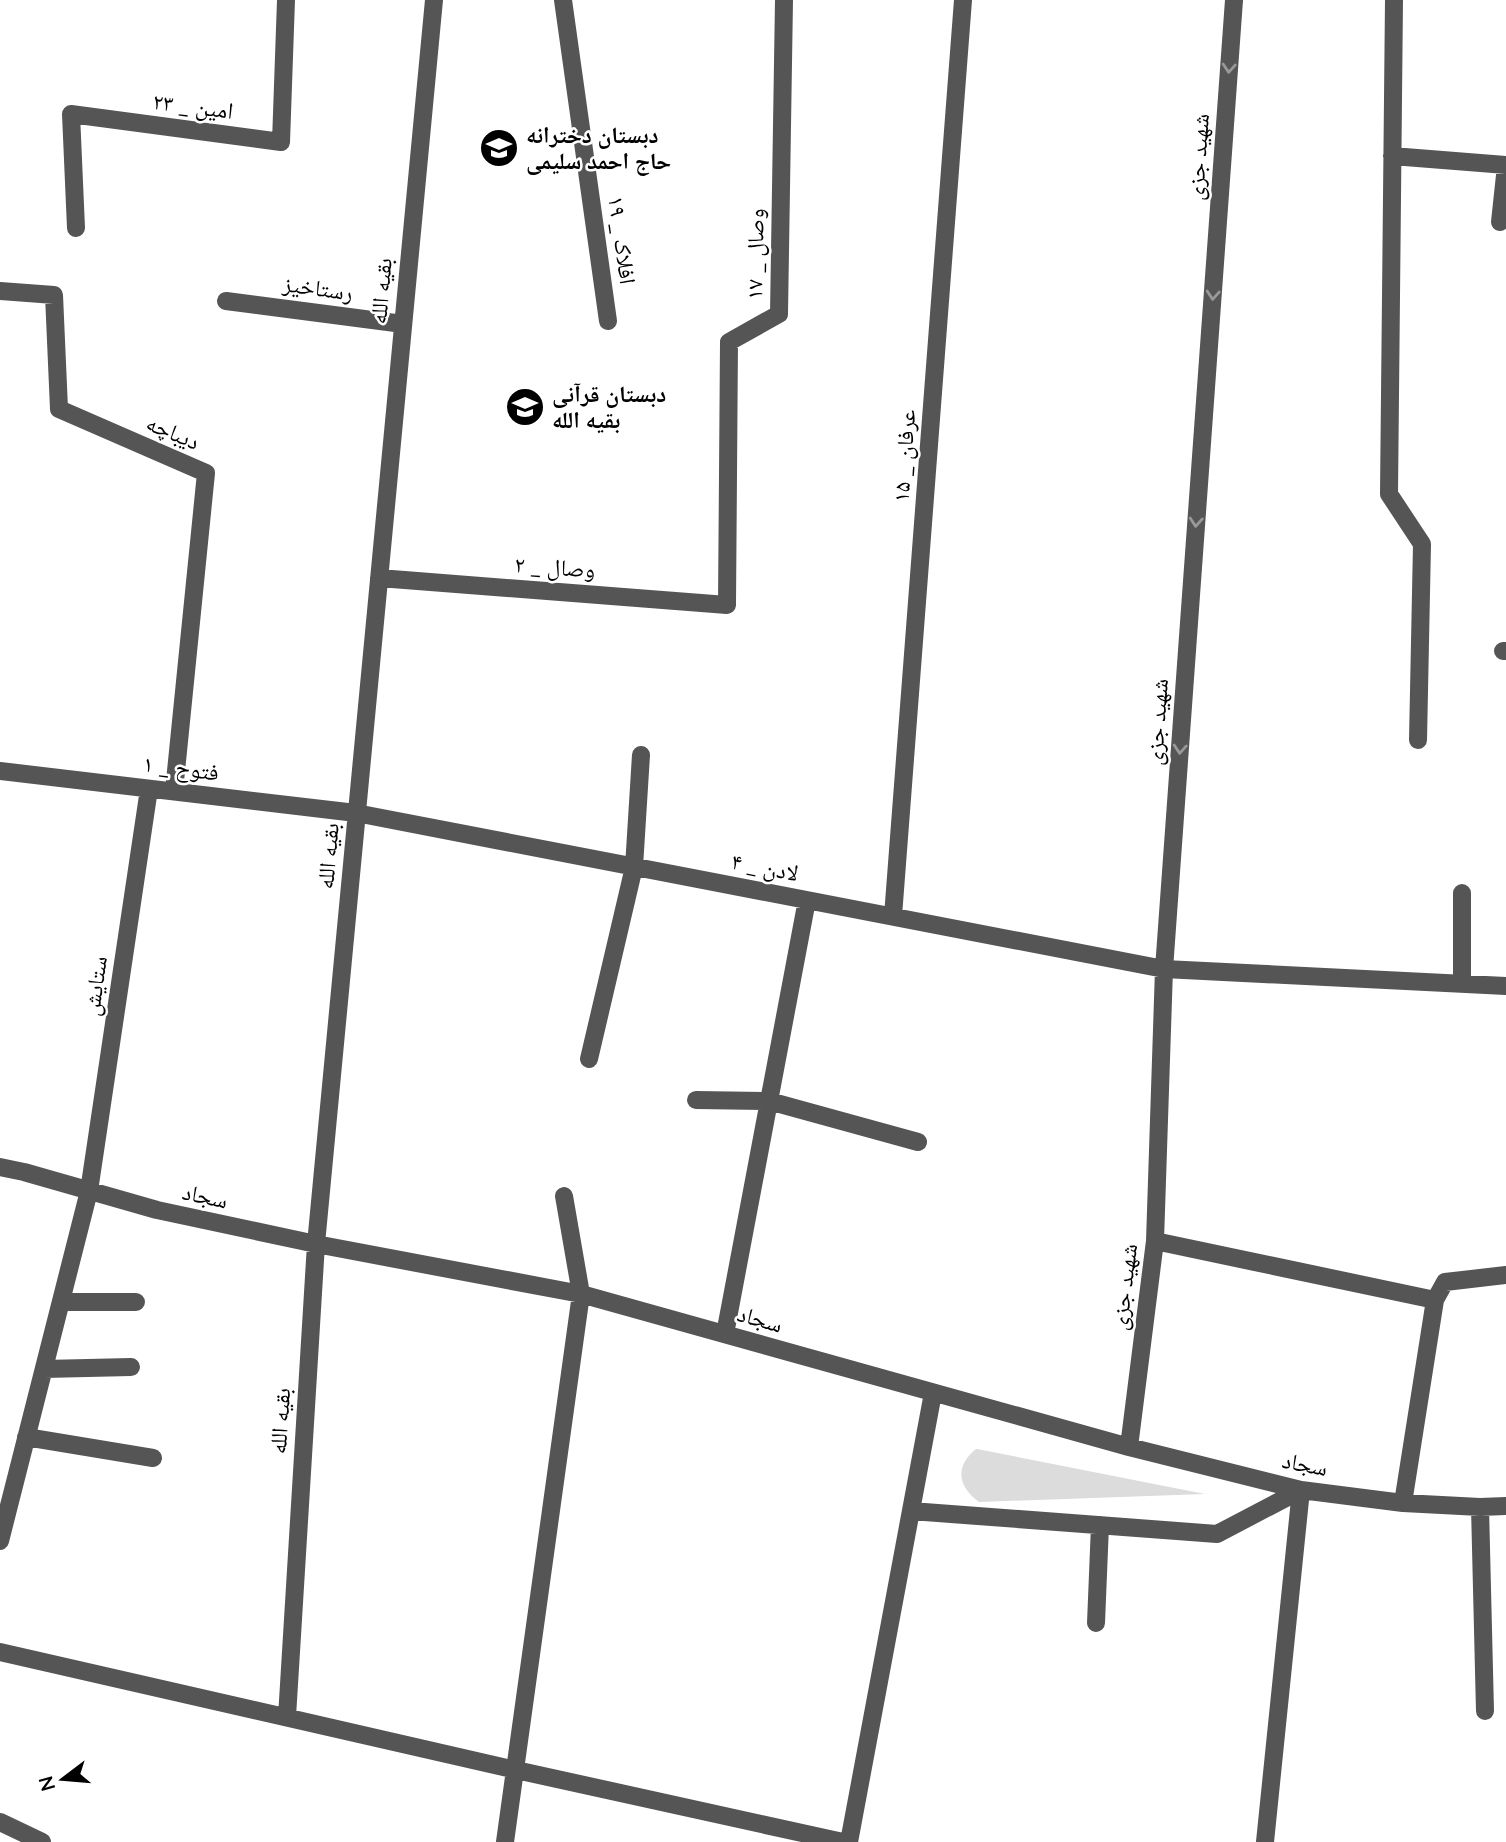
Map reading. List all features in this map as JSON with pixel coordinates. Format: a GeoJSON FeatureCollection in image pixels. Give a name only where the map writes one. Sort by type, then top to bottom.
{"type":"FeatureCollection","features":[{"type":"Feature","properties":{"kind":"street","name":"امین _ ۲۳"},"geometry":{"type":"LineString","coordinates":[[76,228],[71,114],[281,142],[286,0]]}},
{"type":"Feature","properties":{"kind":"street","name":"بقیه الله"},"geometry":{"type":"LineString","coordinates":[[287,1717],[316,1244],[433,0]]}},
{"type":"Feature","properties":{"kind":"street","name":"افلاک _ ۱۹"},"geometry":{"type":"LineString","coordinates":[[563,0],[608,321]]}},
{"type":"Feature","properties":{"kind":"street","name":"وصال _ ۱۷"},"geometry":{"type":"LineString","coordinates":[[727,605],[729,342],[779,314],[784,0]]}},
{"type":"Feature","properties":{"kind":"street","name":"عرفان _ ۱۵"},"geometry":{"type":"LineString","coordinates":[[893,916],[963,0]]}},
{"type":"Feature","properties":{"kind":"street","name":"شهید جزی"},"geometry":{"type":"LineString","coordinates":[[1129,1447],[1155,1241],[1164,969],[1234,0]]}},
{"type":"Feature","properties":{"kind":"street"},"geometry":{"type":"LineString","coordinates":[[1394,0],[1389,494],[1422,544],[1418,740]]}},
{"type":"Feature","properties":{"kind":"street"},"geometry":{"type":"LineString","coordinates":[[1392,156],[1506,165],[1500,222]]}},
{"type":"Feature","properties":{"kind":"street","name":"دیباچه"},"geometry":{"type":"LineString","coordinates":[[0,291],[54,295],[59,409],[206,473],[174,792]]}},
{"type":"Feature","properties":{"kind":"street","name":"رستاخیز"},"geometry":{"type":"LineString","coordinates":[[226,301],[403,324]]}},
{"type":"Feature","properties":{"kind":"street","name":"وصال _ ۲"},"geometry":{"type":"LineString","coordinates":[[379,578],[727,605]]}},
{"type":"Feature","properties":{"kind":"street"},"geometry":{"type":"LineString","coordinates":[[589,1059],[634,867],[641,755]]}},
{"type":"Feature","properties":{"kind":"street","name":"فتوح _ ۱"},"geometry":{"type":"LineString","coordinates":[[0,771],[356,813]]}},
{"type":"Feature","properties":{"kind":"street","name":"ستایش"},"geometry":{"type":"LineString","coordinates":[[0,1541],[89,1191],[149,789]]}},
{"type":"Feature","properties":{"kind":"street","name":"لادن _ ۴"},"geometry":{"type":"LineString","coordinates":[[356,813],[1164,969],[1506,986]]}},
{"type":"Feature","properties":{"kind":"street"},"geometry":{"type":"LineString","coordinates":[[1462,893],[1462,984]]}},
{"type":"Feature","properties":{"kind":"street"},"geometry":{"type":"LineString","coordinates":[[725,1334],[807,900]]}},
{"type":"Feature","properties":{"kind":"street"},"geometry":{"type":"LineString","coordinates":[[696,1100],[769,1101],[918,1142]]}},
{"type":"Feature","properties":{"kind":"street","name":"سجاد"},"geometry":{"type":"LineString","coordinates":[[0,1167],[157,1210],[316,1244],[581,1294],[1129,1447],[1301,1490],[1403,1503],[1506,1506]]}},
{"type":"Feature","properties":{"kind":"street"},"geometry":{"type":"LineString","coordinates":[[505,1842],[581,1294],[565,1196]]}},
{"type":"Feature","properties":{"kind":"street"},"geometry":{"type":"LineString","coordinates":[[1155,1241],[1435,1300]]}},
{"type":"Feature","properties":{"kind":"street"},"geometry":{"type":"LineString","coordinates":[[1403,1503],[1435,1300],[1445,1282],[1506,1275]]}},
{"type":"Feature","properties":{"kind":"street"},"geometry":{"type":"LineString","coordinates":[[61,1302],[136,1301]]}},
{"type":"Feature","properties":{"kind":"street"},"geometry":{"type":"LineString","coordinates":[[44,1369],[131,1367]]}},
{"type":"Feature","properties":{"kind":"street"},"geometry":{"type":"LineString","coordinates":[[849,1842],[933,1393]]}},
{"type":"Feature","properties":{"kind":"street"},"geometry":{"type":"LineString","coordinates":[[26,1437],[153,1458]]}},
{"type":"Feature","properties":{"kind":"street"},"geometry":{"type":"LineString","coordinates":[[911,1511],[1217,1534],[1301,1490]]}},
{"type":"Feature","properties":{"kind":"street"},"geometry":{"type":"LineString","coordinates":[[1265,1842],[1301,1490]]}},
{"type":"Feature","properties":{"kind":"street"},"geometry":{"type":"LineString","coordinates":[[1480,1507],[1485,1711]]}},
{"type":"Feature","properties":{"kind":"street"},"geometry":{"type":"LineString","coordinates":[[1096,1623],[1100,1525]]}},
{"type":"Feature","properties":{"kind":"street"},"geometry":{"type":"LineString","coordinates":[[0,1651],[843,1842]]}},
{"type":"Feature","properties":{"kind":"street"},"geometry":{"type":"LineString","coordinates":[[0,1822],[42,1842]]}},
{"type":"Feature","properties":{"kind":"shaded area"},"geometry":{"type":"Polygon","coordinates":[[[976,1449],[1205,1494],[979,1502],[966,1489],[961,1476],[965,1462],[976,1449]]]}},
{"type":"Feature","properties":{"kind":"place","name":"دبستان دخترانه حاج احمد سلیمی"},"geometry":{"type":"Point","coordinates":[499,148]}},
{"type":"Feature","properties":{"kind":"place","name":"دبستان قرآنی بقیه الله"},"geometry":{"type":"Point","coordinates":[525,407]}}]}
